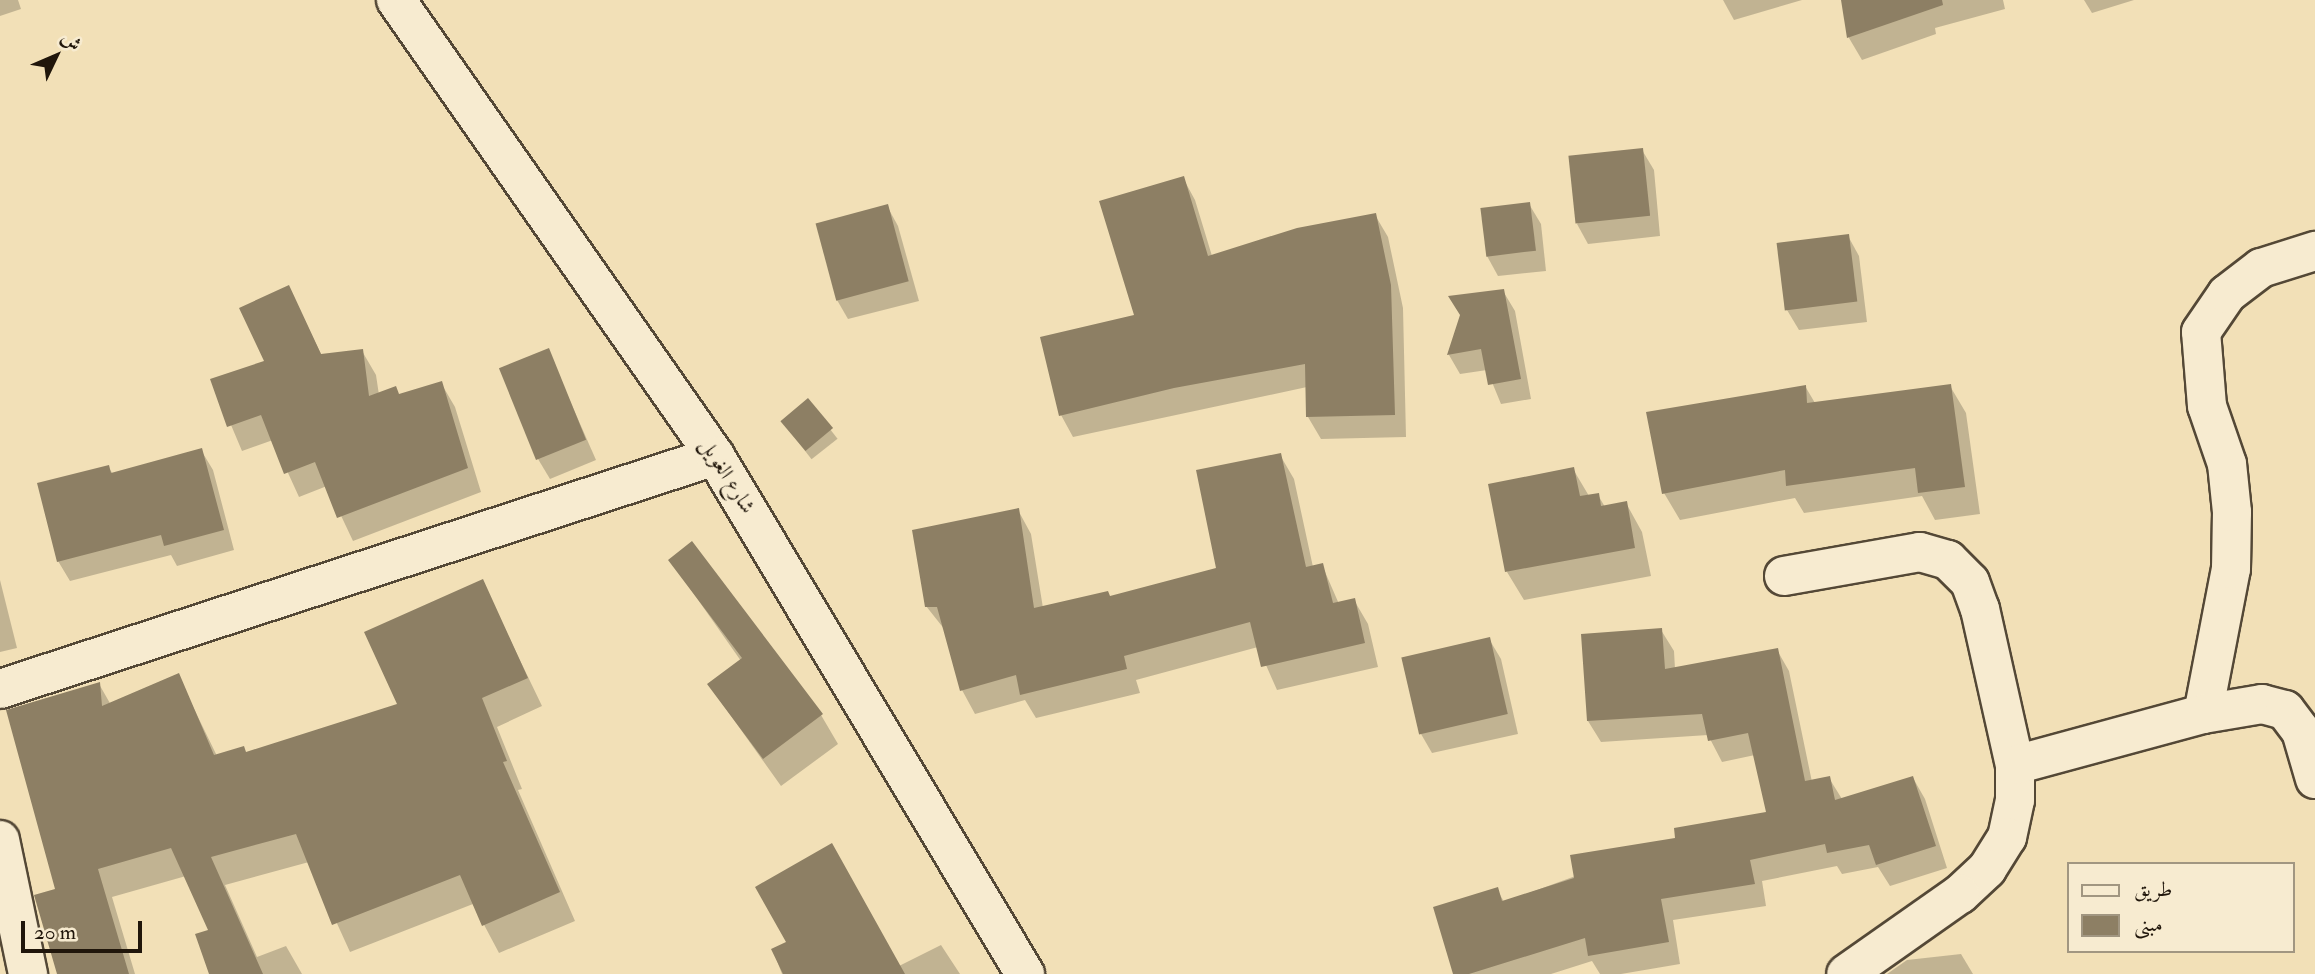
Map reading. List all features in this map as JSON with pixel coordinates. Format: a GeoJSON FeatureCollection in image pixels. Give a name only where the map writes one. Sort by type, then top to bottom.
{"type":"FeatureCollection","features":[{"type":"Feature","properties":{"kind":"street","name":"شارع الغويل"},"geometry":{"type":"LineString","coordinates":[[396,0],[715,456],[1025,974]]}},
{"type":"Feature","properties":{"kind":"street"},"geometry":{"type":"LineString","coordinates":[[2203,714],[2231,569],[2232,512],[2227,464],[2207,405],[2201,332],[2227,294],[2261,268],[2315,251]]}},
{"type":"Feature","properties":{"kind":"street"},"geometry":{"type":"LineString","coordinates":[[0,689],[715,456]]}},
{"type":"Feature","properties":{"kind":"street"},"geometry":{"type":"LineString","coordinates":[[1784,576],[1920,552],[1948,561],[1970,582],[1980,609],[2015,765],[2015,800],[2007,837],[1987,870],[1960,894],[1846,974]]}},
{"type":"Feature","properties":{"kind":"street"},"geometry":{"type":"LineString","coordinates":[[2015,765],[2203,714],[2262,704],[2285,710],[2301,732],[2315,779]]}},
{"type":"Feature","properties":{"kind":"street"},"geometry":{"type":"LineString","coordinates":[[0,840],[28,974]]}},
{"type":"Feature","properties":{"kind":"building"},"geometry":{"type":"Polygon","coordinates":[[[1841,0],[1942,0],[1943,5],[1847,38],[1841,0]]]}},
{"type":"Feature","properties":{"kind":"building"},"geometry":{"type":"Polygon","coordinates":[[[1643,148],[1650,216],[1576,223],[1568,156],[1643,148]]]}},
{"type":"Feature","properties":{"kind":"building"},"geometry":{"type":"Polygon","coordinates":[[[1184,176],[1208,256],[1297,228],[1376,213],[1391,285],[1395,415],[1306,417],[1305,364],[1174,388],[1059,416],[1040,337],[1134,315],[1099,201],[1184,176]]]}},
{"type":"Feature","properties":{"kind":"building"},"geometry":{"type":"Polygon","coordinates":[[[1530,202],[1536,251],[1486,257],[1480,208],[1530,202]]]}},
{"type":"Feature","properties":{"kind":"building"},"geometry":{"type":"Polygon","coordinates":[[[888,204],[909,281],[836,301],[816,223],[888,204]]]}},
{"type":"Feature","properties":{"kind":"building"},"geometry":{"type":"Polygon","coordinates":[[[1849,234],[1857,301],[1785,310],[1777,243],[1849,234]]]}},
{"type":"Feature","properties":{"kind":"building"},"geometry":{"type":"Polygon","coordinates":[[[289,285],[321,354],[363,349],[369,396],[396,386],[399,394],[442,381],[468,468],[337,518],[315,462],[284,474],[261,415],[227,427],[210,379],[264,361],[239,308],[289,285]]]}},
{"type":"Feature","properties":{"kind":"building"},"geometry":{"type":"Polygon","coordinates":[[[1504,289],[1521,379],[1488,385],[1481,349],[1447,355],[1460,315],[1448,296],[1504,289]]]}},
{"type":"Feature","properties":{"kind":"building"},"geometry":{"type":"Polygon","coordinates":[[[549,348],[586,440],[536,460],[499,368],[549,348]]]}},
{"type":"Feature","properties":{"kind":"building"},"geometry":{"type":"Polygon","coordinates":[[[1951,384],[1965,487],[1918,493],[1915,468],[1786,486],[1785,470],[1662,494],[1646,412],[1806,385],[1807,403],[1951,384]]]}},
{"type":"Feature","properties":{"kind":"building"},"geometry":{"type":"Polygon","coordinates":[[[808,398],[833,428],[805,451],[780,421],[808,398]]]}},
{"type":"Feature","properties":{"kind":"building"},"geometry":{"type":"Polygon","coordinates":[[[202,448],[224,530],[164,546],[161,535],[57,562],[37,483],[109,465],[111,473],[202,448]]]}},
{"type":"Feature","properties":{"kind":"building"},"geometry":{"type":"Polygon","coordinates":[[[1281,453],[1306,567],[1323,563],[1333,603],[1355,598],[1365,643],[1261,667],[1250,622],[1124,656],[1127,669],[1020,695],[1016,675],[960,691],[937,607],[925,607],[912,530],[1019,508],[1034,608],[1108,591],[1110,596],[1216,568],[1196,470],[1281,453]]]}},
{"type":"Feature","properties":{"kind":"building"},"geometry":{"type":"Polygon","coordinates":[[[1574,467],[1580,496],[1599,493],[1601,506],[1627,501],[1635,548],[1505,572],[1488,484],[1574,467]]]}},
{"type":"Feature","properties":{"kind":"building"},"geometry":{"type":"Polygon","coordinates":[[[692,541],[823,714],[763,759],[707,684],[742,658],[668,560],[692,541]]]}},
{"type":"Feature","properties":{"kind":"building"},"geometry":{"type":"Polygon","coordinates":[[[483,579],[528,678],[482,698],[507,761],[503,762],[560,892],[482,926],[460,875],[332,925],[296,834],[211,857],[263,974],[209,974],[195,934],[208,930],[171,848],[98,869],[129,974],[57,974],[34,895],[55,889],[6,710],[100,682],[102,706],[179,673],[214,755],[244,746],[246,752],[397,704],[364,632],[483,579]]]}},
{"type":"Feature","properties":{"kind":"building"},"geometry":{"type":"Polygon","coordinates":[[[1662,628],[1665,669],[1778,648],[1805,781],[1830,776],[1835,800],[1913,776],[1936,846],[1876,865],[1869,845],[1827,853],[1825,844],[1750,860],[1755,884],[1661,899],[1669,942],[1588,956],[1585,938],[1469,974],[1453,974],[1433,907],[1498,887],[1502,901],[1574,878],[1570,855],[1675,838],[1674,828],[1766,812],[1748,733],[1708,741],[1702,714],[1587,721],[1581,634],[1662,628]]]}},
{"type":"Feature","properties":{"kind":"building"},"geometry":{"type":"Polygon","coordinates":[[[1490,637],[1508,714],[1419,734],[1401,657],[1490,637]]]}},
{"type":"Feature","properties":{"kind":"building"},"geometry":{"type":"Polygon","coordinates":[[[832,843],[905,974],[783,974],[771,949],[786,942],[755,887],[832,843]]]}}]}
